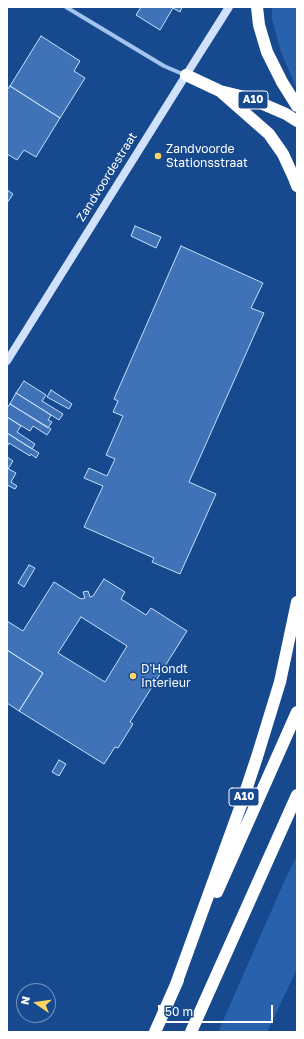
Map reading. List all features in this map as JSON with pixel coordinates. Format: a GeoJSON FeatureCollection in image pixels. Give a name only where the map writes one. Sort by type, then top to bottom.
{"type":"FeatureCollection","features":[{"type":"Feature","properties":{"kind":"highway"},"geometry":{"type":"LineString","coordinates":[[257,7],[267,52],[282,82],[297,106]]}},
{"type":"Feature","properties":{"kind":"highway","name":"A10"},"geometry":{"type":"LineString","coordinates":[[186,75],[220,91],[249,98],[286,114],[297,121]]}},
{"type":"Feature","properties":{"kind":"highway","name":"A10"},"geometry":{"type":"LineString","coordinates":[[220,91],[269,134],[283,154],[297,186]]}},
{"type":"Feature","properties":{"kind":"highway","name":"A10"},"geometry":{"type":"LineString","coordinates":[[175,987],[236,820],[257,757],[280,682],[297,602]]}},
{"type":"Feature","properties":{"kind":"highway","name":"A10"},"geometry":{"type":"LineString","coordinates":[[155,1032],[297,712]]}},
{"type":"Feature","properties":{"kind":"highway"},"geometry":{"type":"LineString","coordinates":[[192,1032],[297,795]]}},
{"type":"Feature","properties":{"kind":"main road","name":"Zandvoordestraat"},"geometry":{"type":"LineString","coordinates":[[7,361],[229,7]]}},
{"type":"Feature","properties":{"kind":"street"},"geometry":{"type":"LineString","coordinates":[[66,7],[164,66],[186,75]]}},
{"type":"Feature","properties":{"kind":"shaded area"},"geometry":{"type":"Polygon","coordinates":[[[272,7],[297,7],[297,89],[281,52],[272,19],[272,7]]]}},
{"type":"Feature","properties":{"kind":"shaded area"},"geometry":{"type":"Polygon","coordinates":[[[297,856],[297,969],[267,1032],[218,1032],[285,880],[297,856]]]}},
{"type":"Feature","properties":{"kind":"building"},"geometry":{"type":"Polygon","coordinates":[[[141,7],[182,7],[180,12],[173,8],[160,30],[136,15],[141,7]]]}},
{"type":"Feature","properties":{"kind":"building"},"geometry":{"type":"Polygon","coordinates":[[[41,36],[80,61],[74,71],[85,78],[60,118],[10,86],[41,36]]]}},
{"type":"Feature","properties":{"kind":"building"},"geometry":{"type":"Polygon","coordinates":[[[10,86],[60,118],[36,157],[24,150],[17,160],[7,154],[7,90],[10,86]]]}},
{"type":"Feature","properties":{"kind":"building"},"geometry":{"type":"Polygon","coordinates":[[[7,190],[13,194],[7,203],[7,190]]]}},
{"type":"Feature","properties":{"kind":"building"},"geometry":{"type":"Polygon","coordinates":[[[135,226],[161,237],[156,248],[131,236],[135,226]]]}},
{"type":"Feature","properties":{"kind":"building"},"geometry":{"type":"Polygon","coordinates":[[[181,246],[263,283],[251,308],[264,313],[189,482],[216,494],[180,574],[152,562],[154,558],[84,527],[103,486],[84,478],[89,468],[107,476],[115,459],[106,455],[123,416],[113,412],[118,401],[114,399],[181,246]]]}},
{"type":"Feature","properties":{"kind":"building"},"geometry":{"type":"Polygon","coordinates":[[[24,381],[46,395],[42,401],[63,414],[59,420],[16,393],[24,381]]]}},
{"type":"Feature","properties":{"kind":"building"},"geometry":{"type":"Polygon","coordinates":[[[51,390],[72,404],[69,409],[47,397],[51,390]]]}},
{"type":"Feature","properties":{"kind":"building"},"geometry":{"type":"Polygon","coordinates":[[[16,393],[51,415],[48,420],[52,422],[48,428],[10,404],[16,393]]]}},
{"type":"Feature","properties":{"kind":"building"},"geometry":{"type":"Polygon","coordinates":[[[10,404],[51,429],[47,435],[33,426],[30,431],[7,417],[7,408],[10,404]]]}},
{"type":"Feature","properties":{"kind":"building"},"geometry":{"type":"Polygon","coordinates":[[[7,417],[21,426],[17,432],[35,444],[32,449],[7,433],[7,417]]]}},
{"type":"Feature","properties":{"kind":"building"},"geometry":{"type":"Polygon","coordinates":[[[7,433],[39,453],[36,458],[9,443],[7,447],[7,433]]]}},
{"type":"Feature","properties":{"kind":"building"},"geometry":{"type":"Polygon","coordinates":[[[7,457],[13,461],[8,469],[7,468],[7,457]]]}},
{"type":"Feature","properties":{"kind":"building"},"geometry":{"type":"Polygon","coordinates":[[[7,468],[16,473],[11,482],[17,486],[15,489],[7,485],[7,468]]]}},
{"type":"Feature","properties":{"kind":"building"},"geometry":{"type":"Polygon","coordinates":[[[29,565],[35,568],[24,587],[18,583],[29,565]]]}},
{"type":"Feature","properties":{"kind":"building"},"geometry":{"type":"Polygon","coordinates":[[[104,579],[125,592],[121,599],[146,615],[151,608],[187,631],[130,722],[133,724],[118,748],[115,747],[104,764],[19,711],[43,673],[7,650],[7,621],[23,631],[54,582],[81,599],[85,598],[83,592],[88,591],[90,597],[93,596],[104,579]],[[81,617],[58,653],[105,682],[127,646],[81,617]]]}},
{"type":"Feature","properties":{"kind":"building"},"geometry":{"type":"Polygon","coordinates":[[[7,650],[43,673],[19,711],[7,703],[7,650]]]}},
{"type":"Feature","properties":{"kind":"building"},"geometry":{"type":"Polygon","coordinates":[[[59,760],[66,764],[59,776],[52,772],[59,760]]]}},
{"type":"Feature","properties":{"kind":"place","name":"Zandvoorde Stationsstraat"},"geometry":{"type":"Point","coordinates":[158,156]}},
{"type":"Feature","properties":{"kind":"place","name":"D'Hondt Interieur"},"geometry":{"type":"Point","coordinates":[133,676]}}]}
